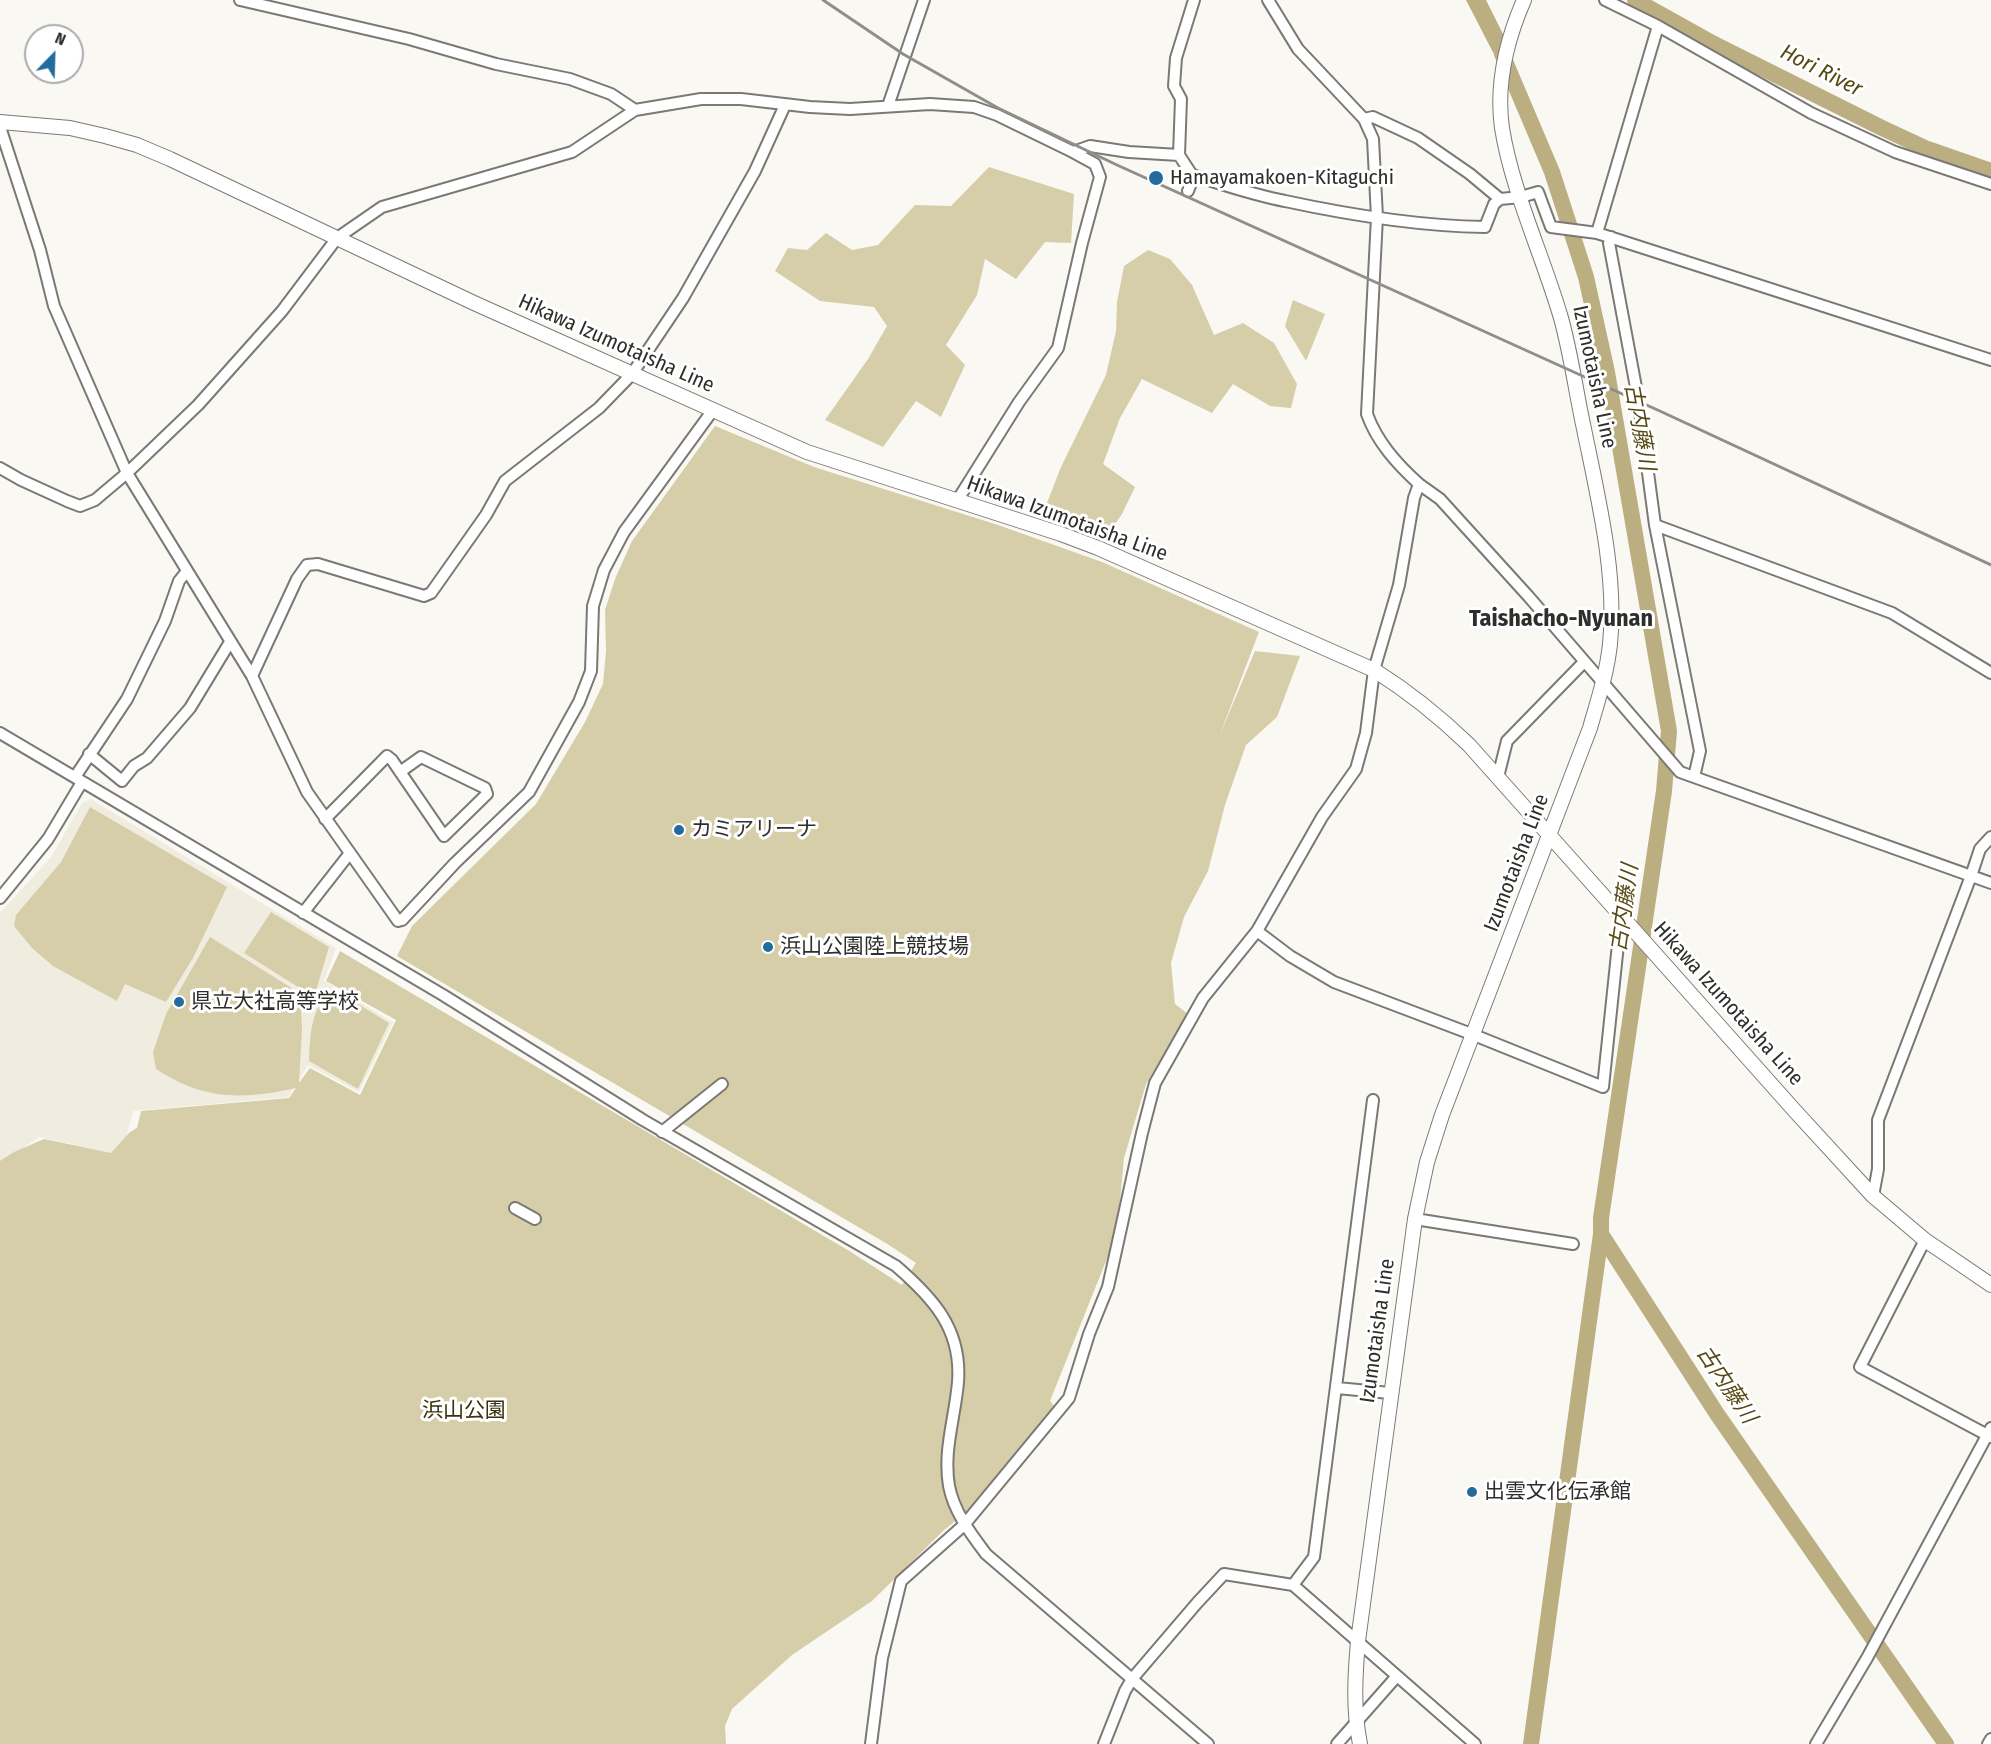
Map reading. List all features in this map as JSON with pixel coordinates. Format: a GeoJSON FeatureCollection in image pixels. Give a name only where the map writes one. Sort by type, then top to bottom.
{"type":"FeatureCollection","features":[{"type":"Feature","properties":{"kind":"main road","name":"Izumotaisha Line"},"geometry":{"type":"LineString","coordinates":[[1360,1744],[1356,1723],[1354,1679],[1358,1641],[1415,1219],[1427,1162],[1442,1115],[1590,728],[1603,682],[1610,643],[1610,580],[1603,523],[1561,320],[1511,167],[1504,137],[1501,99],[1503,71],[1510,37],[1522,5]]}},
{"type":"Feature","properties":{"kind":"main road","name":"Hikawa Izumotaisha Line"},"geometry":{"type":"LineString","coordinates":[[0,124],[70,128],[105,136],[170,159],[474,303],[807,452],[1098,548],[1374,670],[1407,691],[1444,720],[1550,833],[1651,951],[1873,1196],[1925,1240],[1991,1285]]}},
{"type":"Feature","properties":{"kind":"street"},"geometry":{"type":"LineString","coordinates":[[240,0],[281,4],[496,64],[570,79],[610,94],[636,110]]}},
{"type":"Feature","properties":{"kind":"street"},"geometry":{"type":"LineString","coordinates":[[888,106],[924,0]]}},
{"type":"Feature","properties":{"kind":"street"},"geometry":{"type":"LineString","coordinates":[[1194,0],[1176,58],[1174,86],[1181,99],[1179,155],[1194,176],[1283,201],[1350,215],[1448,226],[1485,227],[1494,204],[1500,200],[1538,192],[1551,226],[1591,231],[1611,237],[1991,360]]}},
{"type":"Feature","properties":{"kind":"street"},"geometry":{"type":"LineString","coordinates":[[1268,0],[1298,49],[1364,119],[1373,140],[1377,217],[1367,414],[1373,431],[1402,468],[1440,499],[1529,597],[1680,772],[1991,883]]}},
{"type":"Feature","properties":{"kind":"street"},"geometry":{"type":"LineString","coordinates":[[1605,0],[1658,26],[1811,113],[1895,152],[1991,184]]}},
{"type":"Feature","properties":{"kind":"street"},"geometry":{"type":"LineString","coordinates":[[1591,231],[1658,26]]}},
{"type":"Feature","properties":{"kind":"street"},"geometry":{"type":"LineString","coordinates":[[0,468],[49,494],[80,506],[95,500],[127,473],[198,405],[282,311],[337,238],[382,207],[572,153],[636,110],[700,99],[741,99],[785,105],[850,109],[930,104],[974,107],[997,115],[1095,164],[1100,177],[1058,348],[1019,402],[957,501]]}},
{"type":"Feature","properties":{"kind":"street"},"geometry":{"type":"LineString","coordinates":[[252,676],[297,579],[307,566],[318,564],[424,596],[431,593],[486,515],[505,481],[599,408],[632,374],[683,298],[755,171],[785,105]]}},
{"type":"Feature","properties":{"kind":"street"},"geometry":{"type":"LineString","coordinates":[[1364,119],[1373,117],[1418,138],[1470,174],[1500,200]]}},
{"type":"Feature","properties":{"kind":"street"},"geometry":{"type":"LineString","coordinates":[[0,124],[54,306],[127,473],[252,676],[307,792],[398,921],[402,920],[455,863],[529,792],[579,702],[591,671],[593,606],[604,570],[624,532],[712,410]]}},
{"type":"Feature","properties":{"kind":"street"},"geometry":{"type":"LineString","coordinates":[[1073,152],[1090,146],[1129,152],[1179,155]]}},
{"type":"Feature","properties":{"kind":"street"},"geometry":{"type":"LineString","coordinates":[[1188,191],[1194,176]]}},
{"type":"Feature","properties":{"kind":"street"},"geometry":{"type":"LineString","coordinates":[[1611,237],[1609,243],[1638,398],[1655,525],[1700,751],[1689,775]]}},
{"type":"Feature","properties":{"kind":"street"},"geometry":{"type":"LineString","coordinates":[[871,1744],[882,1658],[902,1581],[964,1525],[1069,1398],[1089,1334],[1108,1287],[1155,1083],[1203,998],[1257,931],[1322,817],[1356,769],[1366,733],[1374,670],[1399,585],[1414,498],[1419,484]]}},
{"type":"Feature","properties":{"kind":"street"},"geometry":{"type":"LineString","coordinates":[[1655,525],[1892,613],[1991,673]]}},
{"type":"Feature","properties":{"kind":"street"},"geometry":{"type":"LineString","coordinates":[[0,898],[48,839],[89,754],[127,699],[165,621],[179,581],[187,571]]}},
{"type":"Feature","properties":{"kind":"street"},"geometry":{"type":"LineString","coordinates":[[89,754],[122,781],[134,766],[147,758],[190,708],[230,642]]}},
{"type":"Feature","properties":{"kind":"street"},"geometry":{"type":"LineString","coordinates":[[1498,777],[1507,741],[1584,662]]}},
{"type":"Feature","properties":{"kind":"street"},"geometry":{"type":"LineString","coordinates":[[0,733],[443,995],[662,1132],[896,1266],[921,1288],[943,1315],[956,1353],[958,1381],[947,1444],[946,1465],[950,1489],[964,1525],[986,1554],[1208,1744]]}},
{"type":"Feature","properties":{"kind":"street"},"geometry":{"type":"LineString","coordinates":[[325,819],[387,756],[444,836],[487,794],[485,788],[421,757],[400,772]]}},
{"type":"Feature","properties":{"kind":"street"},"geometry":{"type":"LineString","coordinates":[[1873,1196],[1878,1168],[1878,1120],[1980,849],[1991,837]]}},
{"type":"Feature","properties":{"kind":"street"},"geometry":{"type":"LineString","coordinates":[[303,913],[350,854]]}},
{"type":"Feature","properties":{"kind":"street"},"geometry":{"type":"LineString","coordinates":[[1257,931],[1290,956],[1334,982],[1603,1087],[1623,919]]}},
{"type":"Feature","properties":{"kind":"street"},"geometry":{"type":"LineString","coordinates":[[662,1132],[722,1084]]}},
{"type":"Feature","properties":{"kind":"street"},"geometry":{"type":"LineString","coordinates":[[1293,1585],[1314,1557],[1373,1100]]}},
{"type":"Feature","properties":{"kind":"street"},"geometry":{"type":"LineString","coordinates":[[514,1208],[535,1219]]}},
{"type":"Feature","properties":{"kind":"street"},"geometry":{"type":"LineString","coordinates":[[1415,1219],[1574,1244]]}},
{"type":"Feature","properties":{"kind":"street"},"geometry":{"type":"LineString","coordinates":[[1816,1744],[1867,1658],[1990,1433],[1860,1367],[1925,1240]]}},
{"type":"Feature","properties":{"kind":"street"},"geometry":{"type":"LineString","coordinates":[[1337,1388],[1390,1394]]}},
{"type":"Feature","properties":{"kind":"street"},"geometry":{"type":"LineString","coordinates":[[1104,1744],[1132,1679],[1224,1574],[1293,1585],[1475,1744]]}},
{"type":"Feature","properties":{"kind":"street"},"geometry":{"type":"LineString","coordinates":[[1337,1744],[1397,1676]]}},
{"type":"Feature","properties":{"kind":"street"},"geometry":{"type":"LineString","coordinates":[[1988,1744],[1991,1739]]}},
{"type":"Feature","properties":{"kind":"shaded area"},"geometry":{"type":"Polygon","coordinates":[[[1466,0],[1486,0],[1506,40],[1499,64],[1466,0]]]}},
{"type":"Feature","properties":{"kind":"shaded area","name":"県立大社高等学校"},"geometry":{"type":"Polygon","coordinates":[[[91,799],[336,948],[324,981],[393,1022],[359,1092],[308,1065],[288,1097],[133,1111],[122,1156],[39,1137],[0,1164],[0,913],[51,857],[82,803],[91,799]]]}},
{"type":"Feature","properties":{"kind":"green space"},"geometry":{"type":"Polygon","coordinates":[[[989,167],[1074,194],[1071,243],[1045,242],[1016,279],[985,259],[977,295],[946,345],[965,365],[941,417],[916,401],[883,447],[825,420],[868,359],[887,326],[874,307],[820,301],[775,271],[788,248],[807,250],[826,233],[852,250],[878,245],[915,205],[951,206],[989,167]]]}},
{"type":"Feature","properties":{"kind":"green space"},"geometry":{"type":"Polygon","coordinates":[[[1148,250],[1170,259],[1192,285],[1214,335],[1243,323],[1274,343],[1297,384],[1291,408],[1270,406],[1233,384],[1212,413],[1142,379],[1120,418],[1103,464],[1135,487],[1122,514],[1108,534],[1060,518],[1045,508],[1061,467],[1106,375],[1116,331],[1117,302],[1124,266],[1148,250]]]}},
{"type":"Feature","properties":{"kind":"green space"},"geometry":{"type":"Polygon","coordinates":[[[1293,300],[1325,314],[1306,361],[1285,326],[1293,300]]]}},
{"type":"Feature","properties":{"kind":"green space","name":"浜山公園"},"geometry":{"type":"Polygon","coordinates":[[[715,426],[814,467],[998,525],[1102,562],[1259,632],[1219,737],[1255,651],[1300,656],[1277,717],[1246,745],[1225,805],[1208,871],[1184,917],[1171,963],[1175,1004],[1188,1014],[1146,1084],[1124,1158],[1116,1236],[1050,1401],[1054,1406],[970,1509],[943,1531],[872,1601],[792,1655],[732,1709],[725,1726],[726,1744],[0,1744],[0,1161],[44,1139],[111,1153],[130,1132],[137,1128],[141,1111],[289,1098],[296,1088],[258,1094],[223,1095],[190,1087],[156,1069],[153,1052],[166,1014],[210,937],[290,987],[301,1009],[299,1083],[310,1068],[360,1095],[396,1020],[326,981],[340,951],[851,1252],[902,1285],[916,1263],[397,956],[412,926],[536,804],[585,722],[603,684],[606,651],[605,610],[615,579],[632,541],[715,426]]]}},
{"type":"Feature","properties":{"kind":"green space"},"geometry":{"type":"Polygon","coordinates":[[[90,807],[227,887],[193,958],[166,1002],[125,984],[117,1001],[53,966],[32,948],[14,926],[16,915],[61,862],[90,807]]]}},
{"type":"Feature","properties":{"kind":"green space"},"geometry":{"type":"Polygon","coordinates":[[[271,912],[329,947],[314,997],[244,953],[271,912]]]}},
{"type":"Feature","properties":{"kind":"green space"},"geometry":{"type":"Polygon","coordinates":[[[334,989],[389,1023],[358,1089],[309,1061],[311,1031],[316,1012],[326,996],[334,989]]]}},
{"type":"Feature","properties":{"kind":"waterway","name":"Hori River"},"geometry":{"type":"LineString","coordinates":[[1635,0],[1714,44],[1882,128],[1925,148],[1991,171]]}},
{"type":"Feature","properties":{"kind":"waterway","name":"古内藤川"},"geometry":{"type":"LineString","coordinates":[[1502,54],[1552,172],[1586,277],[1607,372],[1669,731],[1664,791],[1601,1218],[1601,1234],[1531,1744]]}},
{"type":"Feature","properties":{"kind":"waterway","name":"古内藤川"},"geometry":{"type":"LineString","coordinates":[[1601,1234],[1717,1414],[1946,1744]]}},
{"type":"Feature","properties":{"kind":"railway"},"geometry":{"type":"LineString","coordinates":[[823,0],[903,54],[998,108],[1117,165],[1662,412],[1991,565]]}},
{"type":"Feature","properties":{"kind":"place","name":"Hamayamakoen-Kitaguchi"},"geometry":{"type":"Point","coordinates":[1156,178]}},
{"type":"Feature","properties":{"kind":"place","name":"カミアリーナ"},"geometry":{"type":"Point","coordinates":[679,830]}},
{"type":"Feature","properties":{"kind":"place","name":"浜山公園陸上競技場"},"geometry":{"type":"Point","coordinates":[768,947]}},
{"type":"Feature","properties":{"kind":"place","name":"県立大社高等学校"},"geometry":{"type":"Point","coordinates":[179,1002]}},
{"type":"Feature","properties":{"kind":"place","name":"出雲文化伝承館"},"geometry":{"type":"Point","coordinates":[1472,1492]}},
{"type":"Feature","properties":{"kind":"district","name":"Taishacho-Nyunan"},"geometry":{"type":"Point","coordinates":[1561,619]}}]}
